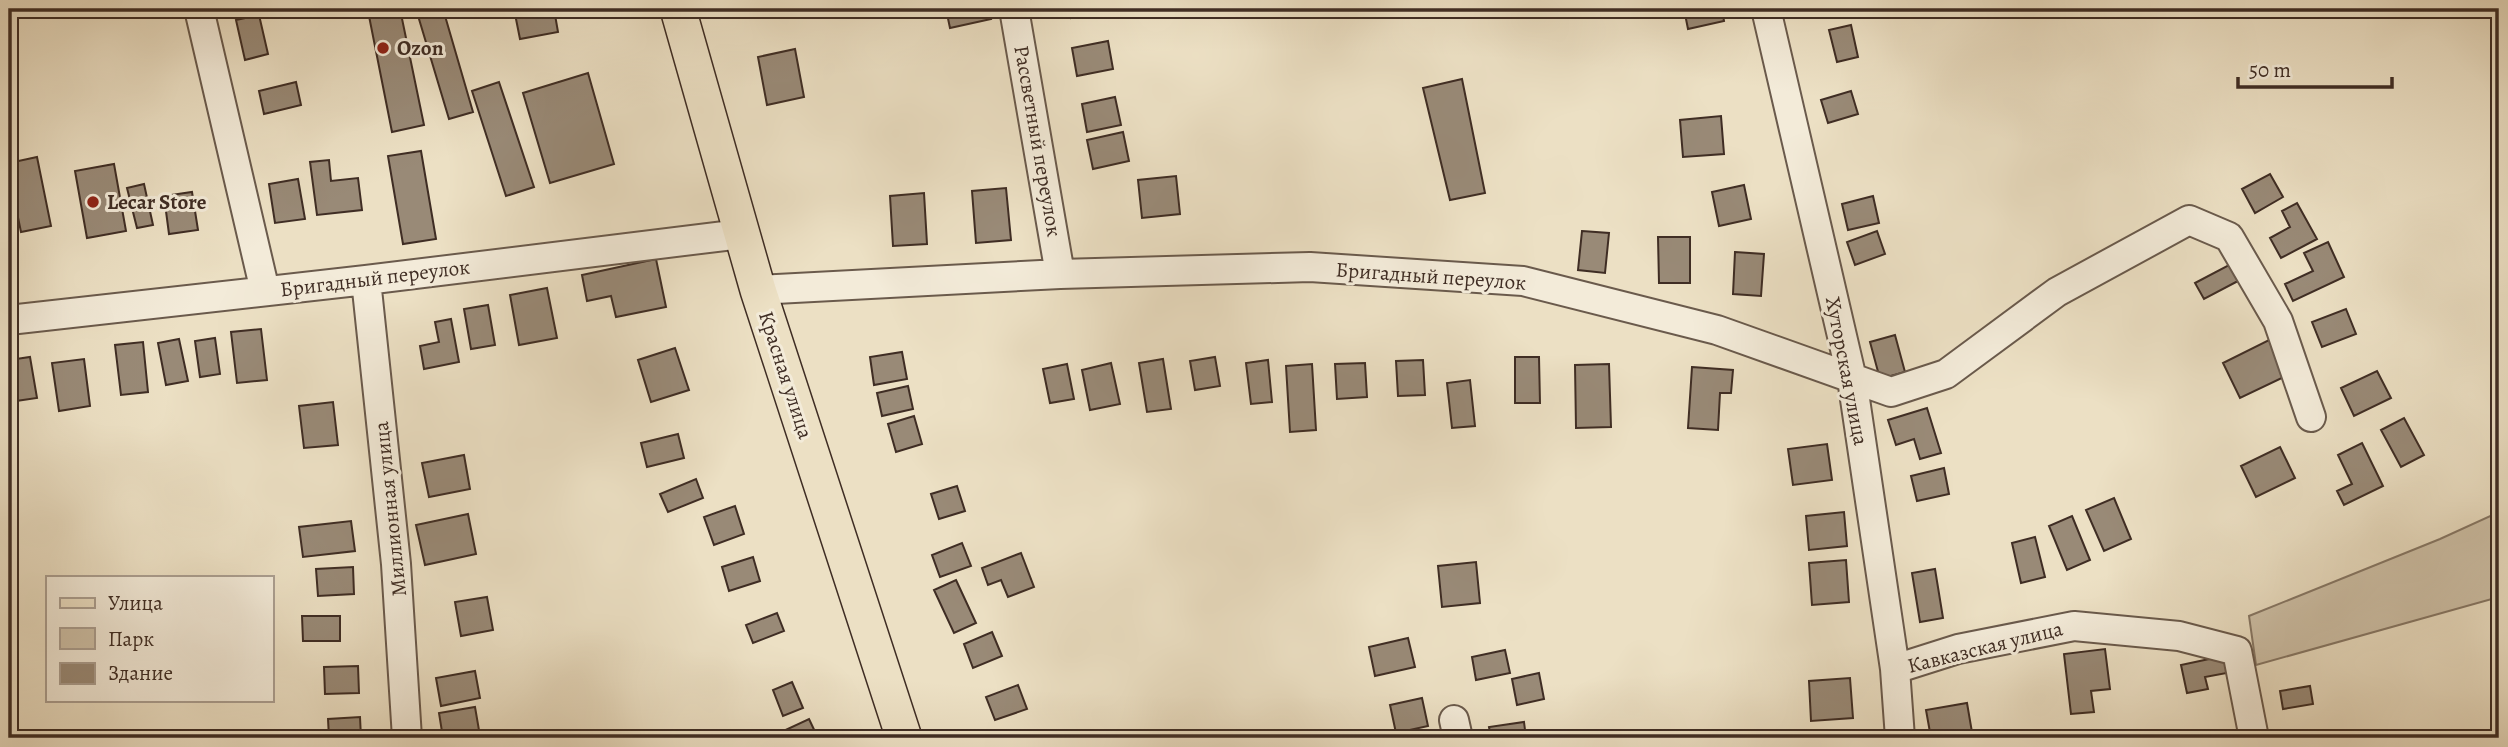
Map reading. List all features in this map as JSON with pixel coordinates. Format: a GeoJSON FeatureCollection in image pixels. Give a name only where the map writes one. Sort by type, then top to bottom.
{"type":"FeatureCollection","features":[{"type":"Feature","properties":{"kind":"main road","name":"Красная улица"},"geometry":{"type":"LineString","coordinates":[[678,9],[758,290],[904,738]]}},
{"type":"Feature","properties":{"kind":"street"},"geometry":{"type":"LineString","coordinates":[[199,9],[265,291]]}},
{"type":"Feature","properties":{"kind":"street","name":"Рассветный переулок"},"geometry":{"type":"LineString","coordinates":[[1014,9],[1060,274]]}},
{"type":"Feature","properties":{"kind":"street","name":"Хуторская улица"},"geometry":{"type":"LineString","coordinates":[[1766,9],[1852,379],[1895,669],[1900,738]]}},
{"type":"Feature","properties":{"kind":"street","name":"Бригадный переулок"},"geometry":{"type":"LineString","coordinates":[[758,290],[1060,274],[1310,267],[1523,281],[1717,330],[1891,393],[1946,374],[2057,292],[2189,220],[2229,237],[2278,321],[2311,417]]}},
{"type":"Feature","properties":{"kind":"street","name":"Бригадный переулок"},"geometry":{"type":"LineString","coordinates":[[9,320],[741,234]]}},
{"type":"Feature","properties":{"kind":"street","name":"Миллионная улица"},"geometry":{"type":"LineString","coordinates":[[366,280],[396,564],[407,738]]}},
{"type":"Feature","properties":{"kind":"street","name":"Кавказская улица"},"geometry":{"type":"LineString","coordinates":[[1895,669],[1958,649],[2074,626],[2179,636],[2237,651],[2254,738]]}},
{"type":"Feature","properties":{"kind":"green space"},"geometry":{"type":"Polygon","coordinates":[[[2499,512],[2499,597],[2256,665],[2249,616],[2440,539],[2499,512]]]}},
{"type":"Feature","properties":{"kind":"building"},"geometry":{"type":"Polygon","coordinates":[[[400,9],[424,125],[392,132],[368,11],[400,9]]]}},
{"type":"Feature","properties":{"kind":"building"},"geometry":{"type":"Polygon","coordinates":[[[416,9],[443,9],[473,112],[449,119],[416,9]]]}},
{"type":"Feature","properties":{"kind":"building"},"geometry":{"type":"Polygon","coordinates":[[[514,9],[554,9],[558,32],[520,39],[514,9]]]}},
{"type":"Feature","properties":{"kind":"building"},"geometry":{"type":"Polygon","coordinates":[[[946,9],[988,9],[991,19],[950,28],[946,9]]]}},
{"type":"Feature","properties":{"kind":"building"},"geometry":{"type":"Polygon","coordinates":[[[1069,9],[1112,9],[1112,10],[1071,18],[1069,9]]]}},
{"type":"Feature","properties":{"kind":"building"},"geometry":{"type":"Polygon","coordinates":[[[1684,9],[1722,9],[1724,21],[1688,29],[1684,9]]]}},
{"type":"Feature","properties":{"kind":"building"},"geometry":{"type":"Polygon","coordinates":[[[259,15],[268,54],[245,60],[236,20],[259,15]]]}},
{"type":"Feature","properties":{"kind":"building"},"geometry":{"type":"Polygon","coordinates":[[[1851,25],[1858,57],[1837,62],[1829,30],[1851,25]]]}},
{"type":"Feature","properties":{"kind":"building"},"geometry":{"type":"Polygon","coordinates":[[[1108,41],[1113,69],[1077,76],[1072,48],[1108,41]]]}},
{"type":"Feature","properties":{"kind":"building"},"geometry":{"type":"Polygon","coordinates":[[[795,49],[804,97],[767,105],[758,57],[795,49]]]}},
{"type":"Feature","properties":{"kind":"building"},"geometry":{"type":"Polygon","coordinates":[[[588,73],[614,164],[550,183],[523,93],[588,73]]]}},
{"type":"Feature","properties":{"kind":"building"},"geometry":{"type":"Polygon","coordinates":[[[1462,79],[1485,193],[1450,200],[1423,88],[1462,79]]]}},
{"type":"Feature","properties":{"kind":"building"},"geometry":{"type":"Polygon","coordinates":[[[296,82],[301,105],[264,114],[259,91],[296,82]]]}},
{"type":"Feature","properties":{"kind":"building"},"geometry":{"type":"Polygon","coordinates":[[[499,82],[534,187],[506,196],[472,91],[499,82]]]}},
{"type":"Feature","properties":{"kind":"building"},"geometry":{"type":"Polygon","coordinates":[[[1851,91],[1858,114],[1828,123],[1821,100],[1851,91]]]}},
{"type":"Feature","properties":{"kind":"building"},"geometry":{"type":"Polygon","coordinates":[[[1115,97],[1121,125],[1087,132],[1082,104],[1115,97]]]}},
{"type":"Feature","properties":{"kind":"building"},"geometry":{"type":"Polygon","coordinates":[[[1721,116],[1724,154],[1683,157],[1680,120],[1721,116]]]}},
{"type":"Feature","properties":{"kind":"building"},"geometry":{"type":"Polygon","coordinates":[[[1123,132],[1129,161],[1093,169],[1087,140],[1123,132]]]}},
{"type":"Feature","properties":{"kind":"building"},"geometry":{"type":"Polygon","coordinates":[[[421,151],[436,239],[403,244],[388,156],[421,151]]]}},
{"type":"Feature","properties":{"kind":"building"},"geometry":{"type":"Polygon","coordinates":[[[37,157],[51,226],[21,232],[9,163],[37,157]]]}},
{"type":"Feature","properties":{"kind":"building"},"geometry":{"type":"Polygon","coordinates":[[[329,160],[331,181],[358,178],[362,210],[317,215],[310,162],[329,160]]]}},
{"type":"Feature","properties":{"kind":"building"},"geometry":{"type":"Polygon","coordinates":[[[114,164],[126,231],[87,238],[75,171],[114,164]]]}},
{"type":"Feature","properties":{"kind":"building"},"geometry":{"type":"Polygon","coordinates":[[[2270,174],[2283,197],[2255,213],[2242,189],[2270,174]]]}},
{"type":"Feature","properties":{"kind":"building"},"geometry":{"type":"Polygon","coordinates":[[[1176,176],[1180,214],[1142,218],[1138,180],[1176,176]]]}},
{"type":"Feature","properties":{"kind":"building"},"geometry":{"type":"Polygon","coordinates":[[[298,179],[305,219],[275,223],[269,184],[298,179]]]}},
{"type":"Feature","properties":{"kind":"building"},"geometry":{"type":"Polygon","coordinates":[[[144,184],[153,225],[137,228],[127,188],[144,184]]]}},
{"type":"Feature","properties":{"kind":"building"},"geometry":{"type":"Polygon","coordinates":[[[1744,185],[1751,219],[1719,226],[1712,192],[1744,185]]]}},
{"type":"Feature","properties":{"kind":"building"},"geometry":{"type":"Polygon","coordinates":[[[1006,188],[1011,240],[976,243],[972,191],[1006,188]]]}},
{"type":"Feature","properties":{"kind":"building"},"geometry":{"type":"Polygon","coordinates":[[[192,192],[198,230],[169,234],[164,196],[192,192]]]}},
{"type":"Feature","properties":{"kind":"building"},"geometry":{"type":"Polygon","coordinates":[[[924,193],[927,244],[893,246],[890,196],[924,193]]]}},
{"type":"Feature","properties":{"kind":"building"},"geometry":{"type":"Polygon","coordinates":[[[1873,196],[1879,223],[1848,230],[1842,204],[1873,196]]]}},
{"type":"Feature","properties":{"kind":"building"},"geometry":{"type":"Polygon","coordinates":[[[2297,203],[2317,239],[2281,258],[2270,238],[2290,227],[2282,211],[2297,203]]]}},
{"type":"Feature","properties":{"kind":"building"},"geometry":{"type":"Polygon","coordinates":[[[1582,231],[1609,233],[1605,273],[1578,270],[1582,231]]]}},
{"type":"Feature","properties":{"kind":"building"},"geometry":{"type":"Polygon","coordinates":[[[1877,231],[1885,254],[1855,265],[1847,242],[1877,231]]]}},
{"type":"Feature","properties":{"kind":"building"},"geometry":{"type":"Polygon","coordinates":[[[1658,237],[1690,237],[1690,283],[1659,283],[1658,237]]]}},
{"type":"Feature","properties":{"kind":"building"},"geometry":{"type":"Polygon","coordinates":[[[2328,242],[2344,277],[2293,301],[2285,284],[2313,271],[2304,253],[2328,242]]]}},
{"type":"Feature","properties":{"kind":"building"},"geometry":{"type":"Polygon","coordinates":[[[1735,252],[1764,254],[1761,296],[1733,294],[1735,252]]]}},
{"type":"Feature","properties":{"kind":"building"},"geometry":{"type":"Polygon","coordinates":[[[656,259],[666,307],[616,317],[611,296],[587,301],[582,275],[656,259]]]}},
{"type":"Feature","properties":{"kind":"building"},"geometry":{"type":"Polygon","coordinates":[[[2229,265],[2238,281],[2204,299],[2195,283],[2229,265]]]}},
{"type":"Feature","properties":{"kind":"building"},"geometry":{"type":"Polygon","coordinates":[[[547,288],[557,338],[519,345],[510,295],[547,288]]]}},
{"type":"Feature","properties":{"kind":"building"},"geometry":{"type":"Polygon","coordinates":[[[488,305],[495,345],[471,349],[464,309],[488,305]]]}},
{"type":"Feature","properties":{"kind":"building"},"geometry":{"type":"Polygon","coordinates":[[[2346,309],[2356,334],[2322,347],[2312,322],[2346,309]]]}},
{"type":"Feature","properties":{"kind":"building"},"geometry":{"type":"Polygon","coordinates":[[[451,319],[459,362],[424,369],[420,346],[439,342],[435,322],[451,319]]]}},
{"type":"Feature","properties":{"kind":"building"},"geometry":{"type":"Polygon","coordinates":[[[261,329],[267,380],[237,383],[231,332],[261,329]]]}},
{"type":"Feature","properties":{"kind":"building"},"geometry":{"type":"Polygon","coordinates":[[[1895,335],[1905,372],[1880,379],[1870,342],[1895,335]]]}},
{"type":"Feature","properties":{"kind":"building"},"geometry":{"type":"Polygon","coordinates":[[[215,338],[220,374],[200,377],[195,341],[215,338]]]}},
{"type":"Feature","properties":{"kind":"building"},"geometry":{"type":"Polygon","coordinates":[[[179,339],[188,381],[166,385],[158,343],[179,339]]]}},
{"type":"Feature","properties":{"kind":"building"},"geometry":{"type":"Polygon","coordinates":[[[2269,340],[2286,376],[2240,398],[2223,363],[2269,340]]]}},
{"type":"Feature","properties":{"kind":"building"},"geometry":{"type":"Polygon","coordinates":[[[143,342],[148,392],[121,395],[115,345],[143,342]]]}},
{"type":"Feature","properties":{"kind":"building"},"geometry":{"type":"Polygon","coordinates":[[[675,348],[689,390],[651,402],[638,360],[675,348]]]}},
{"type":"Feature","properties":{"kind":"building"},"geometry":{"type":"Polygon","coordinates":[[[902,352],[907,379],[874,385],[870,357],[902,352]]]}},
{"type":"Feature","properties":{"kind":"building"},"geometry":{"type":"Polygon","coordinates":[[[30,357],[37,398],[9,402],[9,360],[30,357]]]}},
{"type":"Feature","properties":{"kind":"building"},"geometry":{"type":"Polygon","coordinates":[[[1215,357],[1220,386],[1195,390],[1190,361],[1215,357]]]}},
{"type":"Feature","properties":{"kind":"building"},"geometry":{"type":"Polygon","coordinates":[[[1515,357],[1539,357],[1540,403],[1515,403],[1515,357]]]}},
{"type":"Feature","properties":{"kind":"building"},"geometry":{"type":"Polygon","coordinates":[[[84,359],[90,406],[59,411],[52,363],[84,359]]]}},
{"type":"Feature","properties":{"kind":"building"},"geometry":{"type":"Polygon","coordinates":[[[1163,359],[1171,409],[1147,412],[1139,363],[1163,359]]]}},
{"type":"Feature","properties":{"kind":"building"},"geometry":{"type":"Polygon","coordinates":[[[1268,360],[1272,402],[1251,404],[1246,363],[1268,360]]]}},
{"type":"Feature","properties":{"kind":"building"},"geometry":{"type":"Polygon","coordinates":[[[1423,360],[1425,395],[1398,396],[1396,361],[1423,360]]]}},
{"type":"Feature","properties":{"kind":"building"},"geometry":{"type":"Polygon","coordinates":[[[1111,363],[1120,404],[1090,410],[1082,370],[1111,363]]]}},
{"type":"Feature","properties":{"kind":"building"},"geometry":{"type":"Polygon","coordinates":[[[1365,363],[1367,397],[1337,399],[1335,364],[1365,363]]]}},
{"type":"Feature","properties":{"kind":"building"},"geometry":{"type":"Polygon","coordinates":[[[1067,364],[1074,399],[1050,403],[1043,369],[1067,364]]]}},
{"type":"Feature","properties":{"kind":"building"},"geometry":{"type":"Polygon","coordinates":[[[1312,364],[1316,430],[1290,432],[1286,366],[1312,364]]]}},
{"type":"Feature","properties":{"kind":"building"},"geometry":{"type":"Polygon","coordinates":[[[1609,364],[1611,427],[1576,428],[1575,365],[1609,364]]]}},
{"type":"Feature","properties":{"kind":"building"},"geometry":{"type":"Polygon","coordinates":[[[1692,367],[1733,370],[1731,393],[1720,393],[1718,430],[1688,428],[1692,367]]]}},
{"type":"Feature","properties":{"kind":"building"},"geometry":{"type":"Polygon","coordinates":[[[2377,371],[2391,398],[2354,416],[2341,388],[2377,371]]]}},
{"type":"Feature","properties":{"kind":"building"},"geometry":{"type":"Polygon","coordinates":[[[1470,380],[1475,426],[1452,428],[1447,383],[1470,380]]]}},
{"type":"Feature","properties":{"kind":"building"},"geometry":{"type":"Polygon","coordinates":[[[908,386],[913,409],[882,416],[877,393],[908,386]]]}},
{"type":"Feature","properties":{"kind":"building"},"geometry":{"type":"Polygon","coordinates":[[[333,402],[338,445],[304,448],[299,406],[333,402]]]}},
{"type":"Feature","properties":{"kind":"building"},"geometry":{"type":"Polygon","coordinates":[[[1927,408],[1941,453],[1920,459],[1914,439],[1896,445],[1888,420],[1927,408]]]}},
{"type":"Feature","properties":{"kind":"building"},"geometry":{"type":"Polygon","coordinates":[[[914,416],[922,444],[896,452],[888,424],[914,416]]]}},
{"type":"Feature","properties":{"kind":"building"},"geometry":{"type":"Polygon","coordinates":[[[2404,418],[2424,455],[2401,467],[2381,430],[2404,418]]]}},
{"type":"Feature","properties":{"kind":"building"},"geometry":{"type":"Polygon","coordinates":[[[678,434],[684,458],[647,467],[641,443],[678,434]]]}},
{"type":"Feature","properties":{"kind":"building"},"geometry":{"type":"Polygon","coordinates":[[[2362,443],[2383,486],[2344,505],[2337,491],[2352,484],[2338,455],[2362,443]]]}},
{"type":"Feature","properties":{"kind":"building"},"geometry":{"type":"Polygon","coordinates":[[[1827,444],[1832,480],[1793,485],[1788,449],[1827,444]]]}},
{"type":"Feature","properties":{"kind":"building"},"geometry":{"type":"Polygon","coordinates":[[[2280,447],[2295,478],[2256,497],[2241,466],[2280,447]]]}},
{"type":"Feature","properties":{"kind":"building"},"geometry":{"type":"Polygon","coordinates":[[[464,455],[470,489],[429,497],[422,463],[464,455]]]}},
{"type":"Feature","properties":{"kind":"building"},"geometry":{"type":"Polygon","coordinates":[[[1944,468],[1949,494],[1917,501],[1911,476],[1944,468]]]}},
{"type":"Feature","properties":{"kind":"building"},"geometry":{"type":"Polygon","coordinates":[[[696,479],[703,498],[668,512],[660,494],[696,479]]]}},
{"type":"Feature","properties":{"kind":"building"},"geometry":{"type":"Polygon","coordinates":[[[957,486],[965,511],[939,519],[931,494],[957,486]]]}},
{"type":"Feature","properties":{"kind":"building"},"geometry":{"type":"Polygon","coordinates":[[[2114,498],[2131,539],[2104,551],[2086,510],[2114,498]]]}},
{"type":"Feature","properties":{"kind":"building"},"geometry":{"type":"Polygon","coordinates":[[[735,506],[744,534],[714,545],[704,517],[735,506]]]}},
{"type":"Feature","properties":{"kind":"building"},"geometry":{"type":"Polygon","coordinates":[[[1844,512],[1847,546],[1809,550],[1806,516],[1844,512]]]}},
{"type":"Feature","properties":{"kind":"building"},"geometry":{"type":"Polygon","coordinates":[[[468,514],[476,554],[425,565],[416,525],[468,514]]]}},
{"type":"Feature","properties":{"kind":"building"},"geometry":{"type":"Polygon","coordinates":[[[2072,516],[2090,560],[2067,570],[2049,526],[2072,516]]]}},
{"type":"Feature","properties":{"kind":"building"},"geometry":{"type":"Polygon","coordinates":[[[351,521],[355,551],[303,557],[299,527],[351,521]]]}},
{"type":"Feature","properties":{"kind":"building"},"geometry":{"type":"Polygon","coordinates":[[[2035,537],[2045,577],[2021,583],[2012,543],[2035,537]]]}},
{"type":"Feature","properties":{"kind":"building"},"geometry":{"type":"Polygon","coordinates":[[[962,543],[971,566],[940,577],[932,555],[962,543]]]}},
{"type":"Feature","properties":{"kind":"building"},"geometry":{"type":"Polygon","coordinates":[[[1021,553],[1034,587],[1008,597],[1001,580],[988,585],[982,568],[1021,553]]]}},
{"type":"Feature","properties":{"kind":"building"},"geometry":{"type":"Polygon","coordinates":[[[753,557],[760,581],[729,591],[722,567],[753,557]]]}},
{"type":"Feature","properties":{"kind":"building"},"geometry":{"type":"Polygon","coordinates":[[[1846,560],[1849,602],[1812,605],[1809,563],[1846,560]]]}},
{"type":"Feature","properties":{"kind":"building"},"geometry":{"type":"Polygon","coordinates":[[[1476,562],[1480,603],[1442,607],[1438,566],[1476,562]]]}},
{"type":"Feature","properties":{"kind":"building"},"geometry":{"type":"Polygon","coordinates":[[[353,567],[354,594],[318,596],[316,569],[353,567]]]}},
{"type":"Feature","properties":{"kind":"building"},"geometry":{"type":"Polygon","coordinates":[[[1935,569],[1943,618],[1920,622],[1912,573],[1935,569]]]}},
{"type":"Feature","properties":{"kind":"building"},"geometry":{"type":"Polygon","coordinates":[[[956,580],[976,623],[954,633],[934,590],[956,580]]]}},
{"type":"Feature","properties":{"kind":"building"},"geometry":{"type":"Polygon","coordinates":[[[487,597],[493,630],[461,636],[455,602],[487,597]]]}},
{"type":"Feature","properties":{"kind":"building"},"geometry":{"type":"Polygon","coordinates":[[[777,613],[784,631],[753,643],[746,625],[777,613]]]}},
{"type":"Feature","properties":{"kind":"building"},"geometry":{"type":"Polygon","coordinates":[[[302,616],[340,616],[340,641],[303,641],[302,616]]]}},
{"type":"Feature","properties":{"kind":"building"},"geometry":{"type":"Polygon","coordinates":[[[992,632],[1002,656],[973,668],[964,644],[992,632]]]}},
{"type":"Feature","properties":{"kind":"building"},"geometry":{"type":"Polygon","coordinates":[[[1408,638],[1415,667],[1375,676],[1369,647],[1408,638]]]}},
{"type":"Feature","properties":{"kind":"building"},"geometry":{"type":"Polygon","coordinates":[[[2105,649],[2110,689],[2091,691],[2094,712],[2071,714],[2064,654],[2105,649]]]}},
{"type":"Feature","properties":{"kind":"building"},"geometry":{"type":"Polygon","coordinates":[[[1505,650],[1510,673],[1476,680],[1472,657],[1505,650]]]}},
{"type":"Feature","properties":{"kind":"building"},"geometry":{"type":"Polygon","coordinates":[[[2228,655],[2232,672],[2205,677],[2208,689],[2187,693],[2181,665],[2228,655]]]}},
{"type":"Feature","properties":{"kind":"building"},"geometry":{"type":"Polygon","coordinates":[[[358,666],[359,693],[325,694],[324,667],[358,666]]]}},
{"type":"Feature","properties":{"kind":"building"},"geometry":{"type":"Polygon","coordinates":[[[475,671],[480,698],[441,706],[436,678],[475,671]]]}},
{"type":"Feature","properties":{"kind":"building"},"geometry":{"type":"Polygon","coordinates":[[[1539,673],[1544,699],[1517,705],[1512,679],[1539,673]]]}},
{"type":"Feature","properties":{"kind":"building"},"geometry":{"type":"Polygon","coordinates":[[[1850,678],[1853,718],[1811,721],[1809,681],[1850,678]]]}},
{"type":"Feature","properties":{"kind":"building"},"geometry":{"type":"Polygon","coordinates":[[[792,682],[803,708],[783,716],[773,690],[792,682]]]}},
{"type":"Feature","properties":{"kind":"building"},"geometry":{"type":"Polygon","coordinates":[[[1018,685],[1027,709],[995,720],[986,697],[1018,685]]]}},
{"type":"Feature","properties":{"kind":"building"},"geometry":{"type":"Polygon","coordinates":[[[2310,686],[2313,704],[2283,709],[2280,691],[2310,686]]]}},
{"type":"Feature","properties":{"kind":"building"},"geometry":{"type":"Polygon","coordinates":[[[1422,698],[1428,726],[1396,733],[1390,705],[1422,698]]]}},
{"type":"Feature","properties":{"kind":"building"},"geometry":{"type":"Polygon","coordinates":[[[1967,703],[1973,738],[1931,738],[1926,710],[1967,703]]]}},
{"type":"Feature","properties":{"kind":"building"},"geometry":{"type":"Polygon","coordinates":[[[475,707],[480,736],[443,738],[439,713],[475,707]]]}},
{"type":"Feature","properties":{"kind":"building"},"geometry":{"type":"Polygon","coordinates":[[[360,717],[361,738],[329,738],[328,719],[360,717]]]}},
{"type":"Feature","properties":{"kind":"building"},"geometry":{"type":"Polygon","coordinates":[[[809,719],[818,738],[781,738],[779,733],[809,719]]]}},
{"type":"Feature","properties":{"kind":"building"},"geometry":{"type":"Polygon","coordinates":[[[1524,722],[1526,738],[1491,738],[1489,727],[1524,722]]]}},
{"type":"Feature","properties":{"kind":"building"},"geometry":{"type":"Polygon","coordinates":[[[1848,730],[1849,738],[1815,738],[1815,731],[1848,730]]]}},
{"type":"Feature","properties":{"kind":"place","name":"Ozon"},"geometry":{"type":"Point","coordinates":[383,48]}},
{"type":"Feature","properties":{"kind":"place","name":"Lecar Store"},"geometry":{"type":"Point","coordinates":[93,202]}}]}
